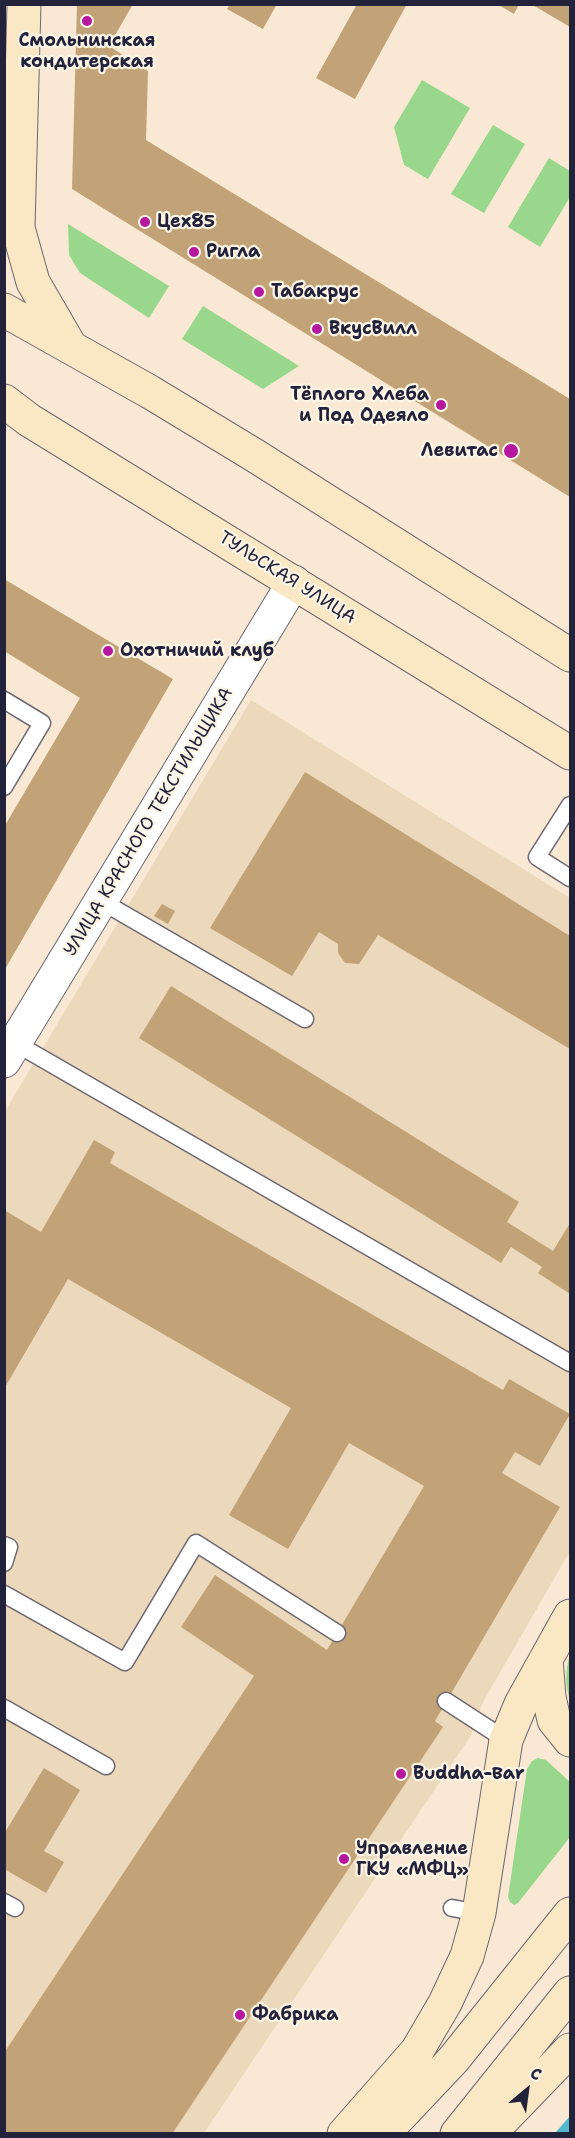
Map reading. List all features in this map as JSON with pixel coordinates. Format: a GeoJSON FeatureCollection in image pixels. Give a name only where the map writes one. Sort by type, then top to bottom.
{"type":"FeatureCollection","features":[{"type":"Feature","properties":{"kind":"main road"},"geometry":{"type":"LineString","coordinates":[[24,4],[18,228],[33,282],[71,348]]}},
{"type":"Feature","properties":{"kind":"main road"},"geometry":{"type":"LineString","coordinates":[[4,310],[235,444],[570,655]]}},
{"type":"Feature","properties":{"kind":"main road","name":"ТУЛЬСКАЯ УЛИЦА"},"geometry":{"type":"LineString","coordinates":[[13,412],[570,753]]}},
{"type":"Feature","properties":{"kind":"main road"},"geometry":{"type":"LineString","coordinates":[[344,2133],[417,2050],[445,2003],[462,1965],[466,1911],[506,1740],[521,1704],[570,1616]]}},
{"type":"Feature","properties":{"kind":"main road"},"geometry":{"type":"LineString","coordinates":[[546,1659],[549,1697],[554,1720],[570,1740]]}},
{"type":"Feature","properties":{"kind":"main road"},"geometry":{"type":"LineString","coordinates":[[383,2133],[453,2060],[570,1914]]}},
{"type":"Feature","properties":{"kind":"main road"},"geometry":{"type":"LineString","coordinates":[[457,2133],[570,1993]]}},
{"type":"Feature","properties":{"kind":"main road"},"geometry":{"type":"LineString","coordinates":[[489,2133],[570,2050]]}},
{"type":"Feature","properties":{"kind":"street","name":"УЛИЦА КРАСНОГО ТЕКСТИЛЬЩИКА"},"geometry":{"type":"LineString","coordinates":[[8,1047],[101,901],[294,582]]}},
{"type":"Feature","properties":{"kind":"lane"},"geometry":{"type":"LineString","coordinates":[[4,700],[42,723],[4,787]]}},
{"type":"Feature","properties":{"kind":"lane"},"geometry":{"type":"LineString","coordinates":[[570,805],[537,857],[570,878]]}},
{"type":"Feature","properties":{"kind":"lane"},"geometry":{"type":"LineString","coordinates":[[101,901],[305,1019]]}},
{"type":"Feature","properties":{"kind":"lane"},"geometry":{"type":"LineString","coordinates":[[8,1047],[570,1364]]}},
{"type":"Feature","properties":{"kind":"lane"},"geometry":{"type":"LineString","coordinates":[[4,1594],[125,1662],[196,1543],[337,1634]]}},
{"type":"Feature","properties":{"kind":"lane"},"geometry":{"type":"LineString","coordinates":[[4,1545],[9,1547],[4,1563]]}},
{"type":"Feature","properties":{"kind":"lane"},"geometry":{"type":"LineString","coordinates":[[446,1701],[506,1740]]}},
{"type":"Feature","properties":{"kind":"lane"},"geometry":{"type":"LineString","coordinates":[[4,1708],[106,1766]]}},
{"type":"Feature","properties":{"kind":"shaded area"},"geometry":{"type":"Polygon","coordinates":[[[251,700],[570,898],[570,1551],[483,1702],[470,1737],[204,2133],[5,2133],[4,1113],[251,700]]]}},
{"type":"Feature","properties":{"kind":"green space"},"geometry":{"type":"Polygon","coordinates":[[[422,80],[470,108],[428,179],[404,165],[394,127],[422,80]]]}},
{"type":"Feature","properties":{"kind":"green space"},"geometry":{"type":"Polygon","coordinates":[[[493,125],[525,144],[484,213],[451,194],[493,125]]]}},
{"type":"Feature","properties":{"kind":"green space"},"geometry":{"type":"Polygon","coordinates":[[[549,158],[570,171],[570,197],[540,247],[508,227],[549,158]]]}},
{"type":"Feature","properties":{"kind":"green space"},"geometry":{"type":"Polygon","coordinates":[[[68,224],[169,286],[149,318],[80,273],[69,255],[68,224]]]}},
{"type":"Feature","properties":{"kind":"green space"},"geometry":{"type":"Polygon","coordinates":[[[203,306],[299,366],[263,389],[182,339],[203,306]]]}},
{"type":"Feature","properties":{"kind":"green space"},"geometry":{"type":"Polygon","coordinates":[[[570,1654],[570,1701],[566,1678],[570,1654]]]}},
{"type":"Feature","properties":{"kind":"green space"},"geometry":{"type":"Polygon","coordinates":[[[538,1758],[546,1760],[570,1782],[570,1837],[518,1903],[514,1905],[508,1897],[527,1769],[532,1761],[538,1758]]]}},
{"type":"Feature","properties":{"kind":"water"},"geometry":{"type":"Polygon","coordinates":[[[570,2116],[570,2133],[555,2133],[570,2116]]]}},
{"type":"Feature","properties":{"kind":"building"},"geometry":{"type":"Polygon","coordinates":[[[77,4],[133,4],[109,46],[148,71],[146,140],[570,399],[570,497],[72,189],[77,4]]]}},
{"type":"Feature","properties":{"kind":"building"},"geometry":{"type":"Polygon","coordinates":[[[230,4],[277,4],[263,29],[227,9],[230,4]]]}},
{"type":"Feature","properties":{"kind":"building"},"geometry":{"type":"Polygon","coordinates":[[[357,4],[407,4],[355,99],[316,78],[357,4]]]}},
{"type":"Feature","properties":{"kind":"building"},"geometry":{"type":"Polygon","coordinates":[[[497,4],[519,4],[514,14],[497,4]]]}},
{"type":"Feature","properties":{"kind":"building"},"geometry":{"type":"Polygon","coordinates":[[[531,4],[570,4],[570,27],[531,4]]]}},
{"type":"Feature","properties":{"kind":"building"},"geometry":{"type":"Polygon","coordinates":[[[4,579],[173,679],[4,971],[4,827],[80,698],[4,651],[4,579]]]}},
{"type":"Feature","properties":{"kind":"building"},"geometry":{"type":"Polygon","coordinates":[[[305,772],[570,936],[570,1049],[378,935],[359,964],[345,963],[338,953],[338,944],[319,932],[292,976],[210,928],[305,772]]]}},
{"type":"Feature","properties":{"kind":"building"},"geometry":{"type":"Polygon","coordinates":[[[162,904],[175,911],[168,924],[154,916],[162,904]]]}},
{"type":"Feature","properties":{"kind":"building"},"geometry":{"type":"Polygon","coordinates":[[[171,986],[519,1202],[507,1222],[553,1251],[570,1223],[570,1294],[538,1273],[542,1267],[511,1247],[501,1263],[139,1038],[171,986]]]}},
{"type":"Feature","properties":{"kind":"building"},"geometry":{"type":"Polygon","coordinates":[[[94,1140],[115,1152],[110,1163],[503,1390],[509,1379],[570,1414],[540,1466],[515,1452],[502,1473],[560,1507],[435,1721],[443,1727],[172,2134],[4,2134],[4,2053],[254,1676],[181,1627],[215,1575],[327,1650],[424,1486],[349,1443],[288,1549],[229,1515],[291,1408],[68,1279],[4,1389],[4,1210],[41,1232],[94,1140]]]}},
{"type":"Feature","properties":{"kind":"building"},"geometry":{"type":"Polygon","coordinates":[[[44,1768],[80,1790],[44,1851],[64,1862],[46,1893],[4,1869],[4,1834],[44,1768]]]}},
{"type":"Feature","properties":{"kind":"place","name":"Смольнинская кондитерская"},"geometry":{"type":"Point","coordinates":[87,21]}},
{"type":"Feature","properties":{"kind":"place","name":"Цех85"},"geometry":{"type":"Point","coordinates":[145,222]}},
{"type":"Feature","properties":{"kind":"place","name":"Ригла"},"geometry":{"type":"Point","coordinates":[194,252]}},
{"type":"Feature","properties":{"kind":"place","name":"Табакрус"},"geometry":{"type":"Point","coordinates":[259,292]}},
{"type":"Feature","properties":{"kind":"place","name":"ВкусВилл"},"geometry":{"type":"Point","coordinates":[317,329]}},
{"type":"Feature","properties":{"kind":"place","name":"Тёплого Хлеба и Под Одеяло"},"geometry":{"type":"Point","coordinates":[441,405]}},
{"type":"Feature","properties":{"kind":"place","name":"Левитас"},"geometry":{"type":"Point","coordinates":[511,451]}},
{"type":"Feature","properties":{"kind":"place","name":"Охотничий клуб"},"geometry":{"type":"Point","coordinates":[108,651]}},
{"type":"Feature","properties":{"kind":"place","name":"Buddha-Bar"},"geometry":{"type":"Point","coordinates":[401,1774]}},
{"type":"Feature","properties":{"kind":"place","name":"Управление ГКУ «МФЦ»"},"geometry":{"type":"Point","coordinates":[344,1859]}},
{"type":"Feature","properties":{"kind":"place","name":"Фабрика"},"geometry":{"type":"Point","coordinates":[240,2015]}}]}
